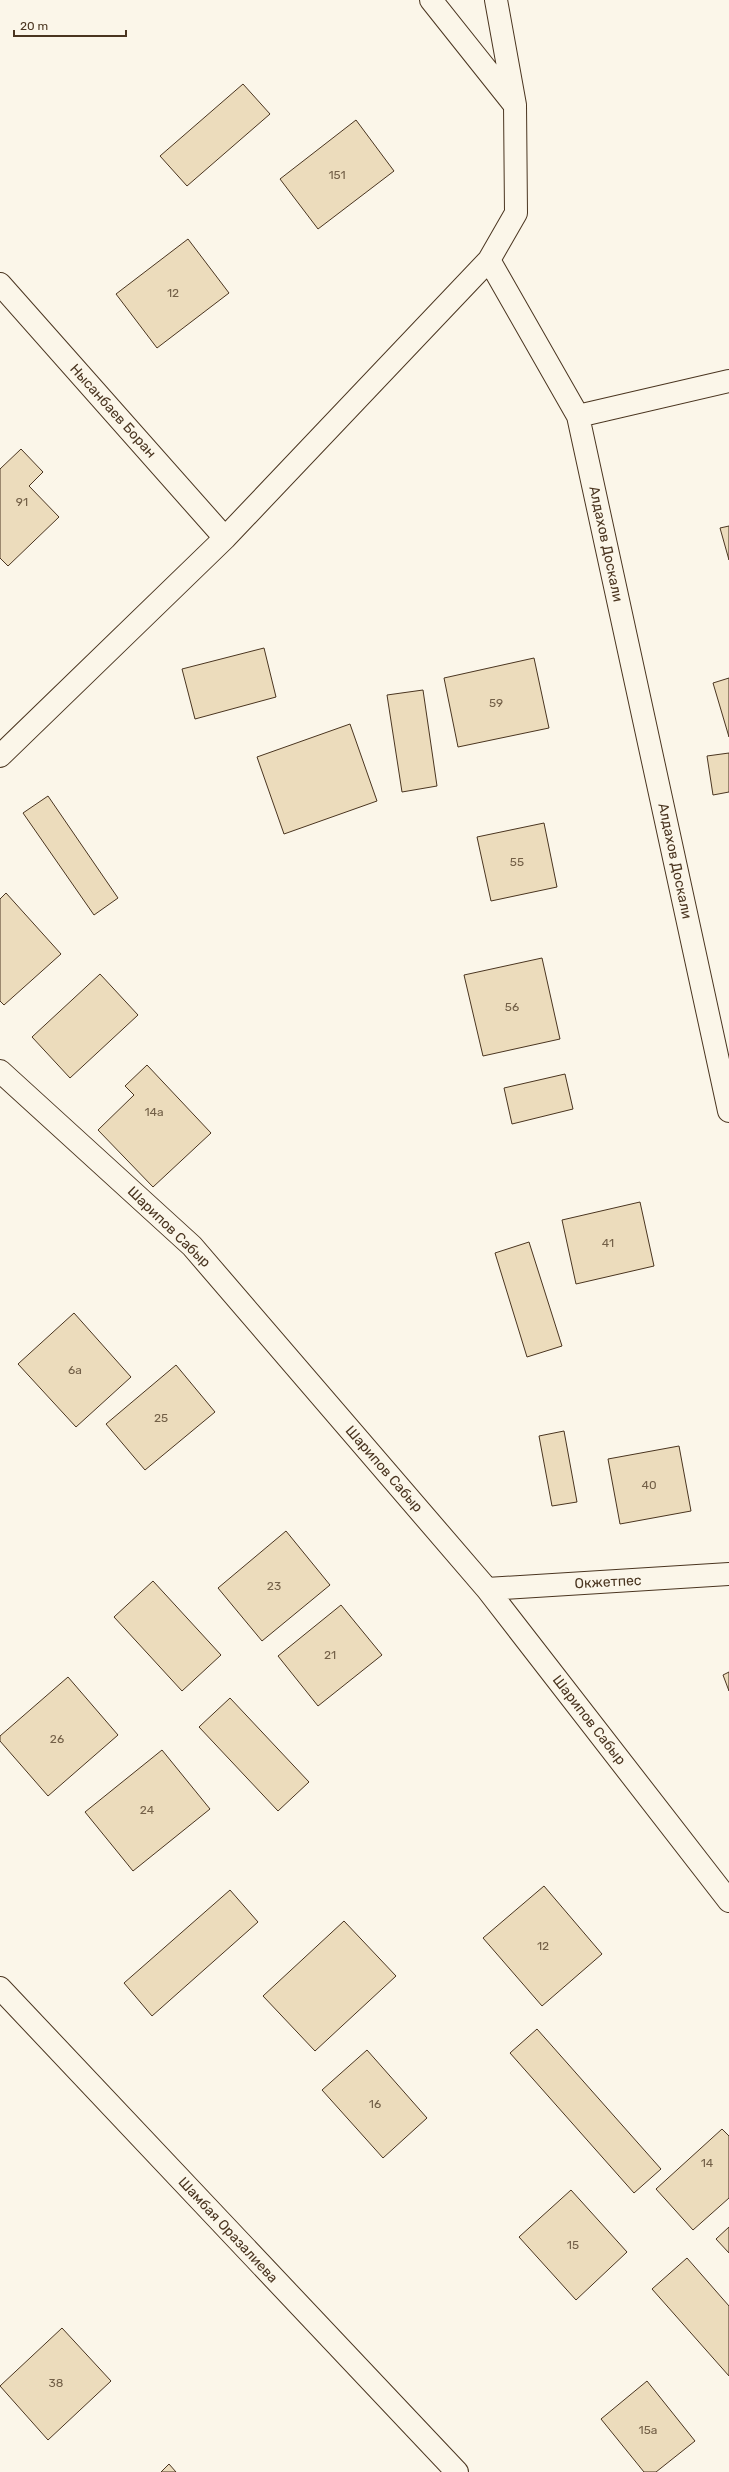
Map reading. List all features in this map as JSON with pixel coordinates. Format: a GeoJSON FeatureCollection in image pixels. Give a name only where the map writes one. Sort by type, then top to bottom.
{"type":"FeatureCollection","features":[{"type":"Feature","properties":{"kind":"street"},"geometry":{"type":"LineString","coordinates":[[432,0],[514,105]]}},
{"type":"Feature","properties":{"kind":"street"},"geometry":{"type":"LineString","coordinates":[[0,756],[226,538],[489,260],[516,213],[514,105],[496,0]]}},
{"type":"Feature","properties":{"kind":"street","name":"Алдахов Доскали"},"geometry":{"type":"LineString","coordinates":[[489,260],[578,416],[729,1111]]}},
{"type":"Feature","properties":{"kind":"street","name":"Нысанбаев Боран"},"geometry":{"type":"LineString","coordinates":[[0,284],[226,538]]}},
{"type":"Feature","properties":{"kind":"street"},"geometry":{"type":"LineString","coordinates":[[578,416],[729,381]]}},
{"type":"Feature","properties":{"kind":"street","name":"Шарипов Сабыр"},"geometry":{"type":"LineString","coordinates":[[0,1072],[192,1246],[487,1589],[729,1901]]}},
{"type":"Feature","properties":{"kind":"street","name":"Окжетпес"},"geometry":{"type":"LineString","coordinates":[[487,1589],[729,1574]]}},
{"type":"Feature","properties":{"kind":"street","name":"Шамбая Оразалиева"},"geometry":{"type":"LineString","coordinates":[[0,1988],[457,2472]]}},
{"type":"Feature","properties":{"kind":"building"},"geometry":{"type":"Polygon","coordinates":[[[243,84],[270,114],[187,186],[160,156],[243,84]]]}},
{"type":"Feature","properties":{"kind":"building"},"geometry":{"type":"Polygon","coordinates":[[[356,120],[394,171],[318,229],[280,179],[356,120]]]}},
{"type":"Feature","properties":{"kind":"building"},"geometry":{"type":"Polygon","coordinates":[[[188,239],[229,293],[157,348],[116,294],[188,239]]]}},
{"type":"Feature","properties":{"kind":"building"},"geometry":{"type":"Polygon","coordinates":[[[21,449],[43,472],[29,486],[59,517],[8,566],[0,558],[0,469],[21,449]]]}},
{"type":"Feature","properties":{"kind":"building"},"geometry":{"type":"Polygon","coordinates":[[[729,526],[729,560],[720,528],[729,526]]]}},
{"type":"Feature","properties":{"kind":"building"},"geometry":{"type":"Polygon","coordinates":[[[264,648],[276,697],[195,719],[182,669],[264,648]]]}},
{"type":"Feature","properties":{"kind":"building"},"geometry":{"type":"Polygon","coordinates":[[[534,658],[549,728],[458,747],[444,678],[534,658]]]}},
{"type":"Feature","properties":{"kind":"building"},"geometry":{"type":"Polygon","coordinates":[[[729,678],[729,737],[713,683],[729,678]]]}},
{"type":"Feature","properties":{"kind":"building"},"geometry":{"type":"Polygon","coordinates":[[[423,690],[437,786],[402,792],[387,695],[423,690]]]}},
{"type":"Feature","properties":{"kind":"building"},"geometry":{"type":"Polygon","coordinates":[[[350,724],[377,801],[284,834],[257,757],[350,724]]]}},
{"type":"Feature","properties":{"kind":"building"},"geometry":{"type":"Polygon","coordinates":[[[729,753],[729,792],[713,795],[707,756],[729,753]]]}},
{"type":"Feature","properties":{"kind":"building"},"geometry":{"type":"Polygon","coordinates":[[[48,796],[118,898],[94,915],[23,813],[48,796]]]}},
{"type":"Feature","properties":{"kind":"building"},"geometry":{"type":"Polygon","coordinates":[[[544,823],[557,887],[491,901],[477,837],[544,823]]]}},
{"type":"Feature","properties":{"kind":"building"},"geometry":{"type":"Polygon","coordinates":[[[6,893],[61,954],[4,1005],[0,1001],[0,899],[6,893]]]}},
{"type":"Feature","properties":{"kind":"building"},"geometry":{"type":"Polygon","coordinates":[[[542,958],[560,1039],[483,1056],[464,975],[542,958]]]}},
{"type":"Feature","properties":{"kind":"building"},"geometry":{"type":"Polygon","coordinates":[[[100,974],[138,1015],[70,1078],[32,1037],[100,974]]]}},
{"type":"Feature","properties":{"kind":"building"},"geometry":{"type":"Polygon","coordinates":[[[147,1065],[211,1133],[153,1187],[98,1130],[134,1095],[125,1086],[147,1065]]]}},
{"type":"Feature","properties":{"kind":"building"},"geometry":{"type":"Polygon","coordinates":[[[565,1074],[573,1109],[512,1124],[504,1088],[565,1074]]]}},
{"type":"Feature","properties":{"kind":"building"},"geometry":{"type":"Polygon","coordinates":[[[640,1202],[654,1266],[576,1284],[562,1220],[640,1202]]]}},
{"type":"Feature","properties":{"kind":"building"},"geometry":{"type":"Polygon","coordinates":[[[529,1242],[562,1346],[527,1357],[495,1253],[529,1242]]]}},
{"type":"Feature","properties":{"kind":"building"},"geometry":{"type":"Polygon","coordinates":[[[74,1313],[131,1377],[76,1427],[18,1364],[74,1313]]]}},
{"type":"Feature","properties":{"kind":"building"},"geometry":{"type":"Polygon","coordinates":[[[176,1365],[215,1412],[145,1470],[106,1424],[176,1365]]]}},
{"type":"Feature","properties":{"kind":"building"},"geometry":{"type":"Polygon","coordinates":[[[564,1431],[577,1502],[552,1506],[539,1436],[564,1431]]]}},
{"type":"Feature","properties":{"kind":"building"},"geometry":{"type":"Polygon","coordinates":[[[679,1446],[691,1511],[620,1524],[608,1459],[679,1446]]]}},
{"type":"Feature","properties":{"kind":"building"},"geometry":{"type":"Polygon","coordinates":[[[286,1531],[330,1585],[262,1641],[218,1588],[286,1531]]]}},
{"type":"Feature","properties":{"kind":"building"},"geometry":{"type":"Polygon","coordinates":[[[153,1581],[221,1655],[182,1691],[114,1617],[153,1581]]]}},
{"type":"Feature","properties":{"kind":"building"},"geometry":{"type":"Polygon","coordinates":[[[341,1605],[382,1655],[318,1706],[278,1656],[341,1605]]]}},
{"type":"Feature","properties":{"kind":"building"},"geometry":{"type":"Polygon","coordinates":[[[729,1672],[729,1691],[723,1675],[729,1672]]]}},
{"type":"Feature","properties":{"kind":"building"},"geometry":{"type":"Polygon","coordinates":[[[68,1677],[118,1735],[48,1796],[0,1741],[0,1736],[68,1677]]]}},
{"type":"Feature","properties":{"kind":"building"},"geometry":{"type":"Polygon","coordinates":[[[230,1698],[309,1782],[278,1811],[199,1727],[230,1698]]]}},
{"type":"Feature","properties":{"kind":"building"},"geometry":{"type":"Polygon","coordinates":[[[162,1750],[210,1809],[133,1871],[85,1812],[162,1750]]]}},
{"type":"Feature","properties":{"kind":"building"},"geometry":{"type":"Polygon","coordinates":[[[544,1886],[602,1954],[542,2006],[483,1938],[544,1886]]]}},
{"type":"Feature","properties":{"kind":"building"},"geometry":{"type":"Polygon","coordinates":[[[230,1890],[258,1922],[152,2016],[124,1983],[230,1890]]]}},
{"type":"Feature","properties":{"kind":"building"},"geometry":{"type":"Polygon","coordinates":[[[344,1921],[396,1976],[315,2051],[263,1996],[344,1921]]]}},
{"type":"Feature","properties":{"kind":"building"},"geometry":{"type":"Polygon","coordinates":[[[537,2029],[661,2169],[634,2193],[510,2053],[537,2029]]]}},
{"type":"Feature","properties":{"kind":"building"},"geometry":{"type":"Polygon","coordinates":[[[367,2050],[427,2118],[383,2158],[322,2090],[367,2050]]]}},
{"type":"Feature","properties":{"kind":"building"},"geometry":{"type":"Polygon","coordinates":[[[722,2129],[729,2136],[729,2198],[693,2230],[656,2189],[722,2129]]]}},
{"type":"Feature","properties":{"kind":"building"},"geometry":{"type":"Polygon","coordinates":[[[571,2190],[627,2252],[576,2300],[519,2237],[571,2190]]]}},
{"type":"Feature","properties":{"kind":"building"},"geometry":{"type":"Polygon","coordinates":[[[729,2227],[729,2253],[716,2239],[729,2227]]]}},
{"type":"Feature","properties":{"kind":"building"},"geometry":{"type":"Polygon","coordinates":[[[687,2258],[729,2306],[729,2376],[652,2289],[687,2258]]]}},
{"type":"Feature","properties":{"kind":"building"},"geometry":{"type":"Polygon","coordinates":[[[62,2328],[111,2381],[48,2440],[0,2386],[62,2328]]]}},
{"type":"Feature","properties":{"kind":"building"},"geometry":{"type":"Polygon","coordinates":[[[647,2381],[695,2441],[656,2472],[644,2472],[601,2419],[647,2381]]]}},
{"type":"Feature","properties":{"kind":"building"},"geometry":{"type":"Polygon","coordinates":[[[169,2464],[176,2472],[161,2472],[169,2464]]]}}]}
